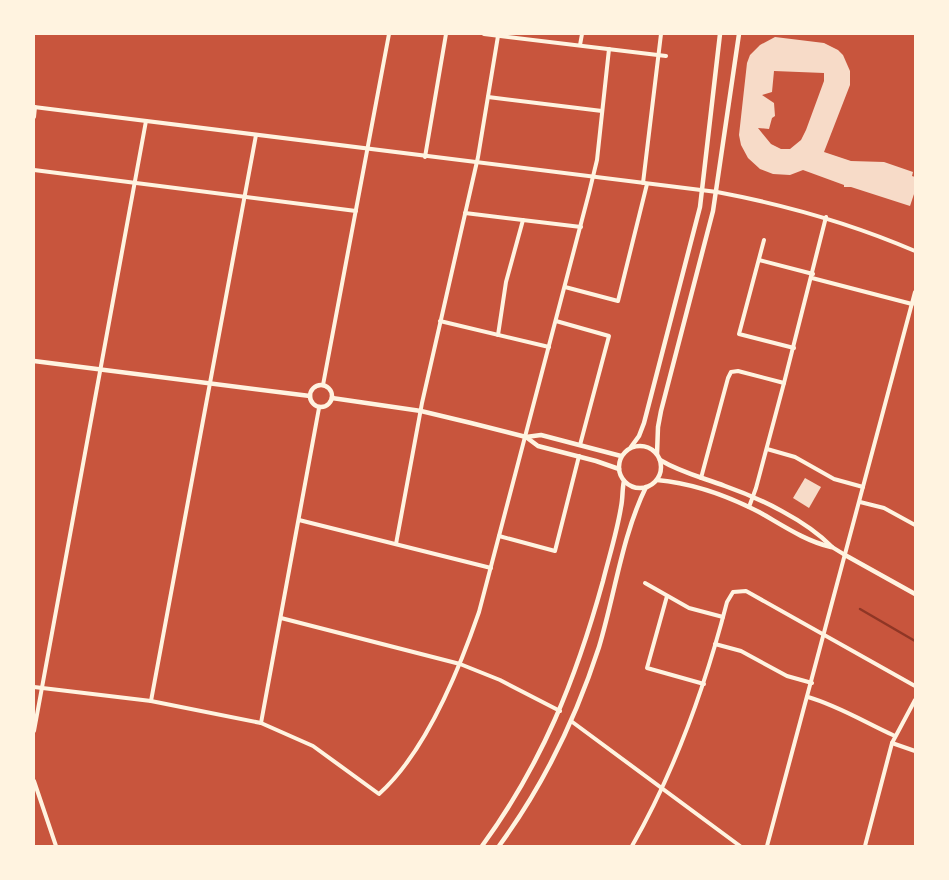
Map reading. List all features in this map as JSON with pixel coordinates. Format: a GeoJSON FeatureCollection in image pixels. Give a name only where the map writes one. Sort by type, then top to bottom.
{"type":"FeatureCollection","features":[{"type":"Feature","properties":{"kind":"street"},"geometry":{"type":"LineString","coordinates":[[323,385],[389,34]]}},
{"type":"Feature","properties":{"kind":"street"},"geometry":{"type":"LineString","coordinates":[[425,157],[446,34]]}},
{"type":"Feature","properties":{"kind":"street"},"geometry":{"type":"LineString","coordinates":[[484,34],[666,56]]}},
{"type":"Feature","properties":{"kind":"street"},"geometry":{"type":"LineString","coordinates":[[545,41],[546,34]]}},
{"type":"Feature","properties":{"kind":"street"},"geometry":{"type":"LineString","coordinates":[[580,45],[582,34]]}},
{"type":"Feature","properties":{"kind":"street"},"geometry":{"type":"LineString","coordinates":[[565,287],[618,301],[645,184],[661,34]]}},
{"type":"Feature","properties":{"kind":"street"},"geometry":{"type":"LineString","coordinates":[[482,846],[520,790],[560,711],[581,658],[622,507],[624,481],[619,470],[621,456],[631,447],[644,423],[703,190],[720,34]]}},
{"type":"Feature","properties":{"kind":"street"},"geometry":{"type":"LineString","coordinates":[[499,846],[533,795],[571,721],[599,647],[635,511],[646,487],[656,480],[660,474],[660,460],[657,454],[657,433],[661,411],[704,252],[717,192],[739,34]]}},
{"type":"Feature","properties":{"kind":"street"},"geometry":{"type":"LineString","coordinates":[[396,544],[420,411],[476,164],[498,36]]}},
{"type":"Feature","properties":{"kind":"street"},"geometry":{"type":"LineString","coordinates":[[34,687],[151,701],[261,722],[321,751],[379,794],[390,784],[414,750],[444,697],[460,664],[479,612],[593,178],[609,49]]}},
{"type":"Feature","properties":{"kind":"street"},"geometry":{"type":"LineString","coordinates":[[488,97],[602,111]]}},
{"type":"Feature","properties":{"kind":"street"},"geometry":{"type":"LineString","coordinates":[[34,117],[35,107],[476,164],[717,192],[758,199],[826,217],[915,250]]}},
{"type":"Feature","properties":{"kind":"street"},"geometry":{"type":"LineString","coordinates":[[34,731],[40,688],[146,121]]}},
{"type":"Feature","properties":{"kind":"street"},"geometry":{"type":"LineString","coordinates":[[151,701],[256,135]]}},
{"type":"Feature","properties":{"kind":"street"},"geometry":{"type":"LineString","coordinates":[[34,170],[356,211]]}},
{"type":"Feature","properties":{"kind":"street"},"geometry":{"type":"LineString","coordinates":[[466,213],[581,227]]}},
{"type":"Feature","properties":{"kind":"street"},"geometry":{"type":"LineString","coordinates":[[749,507],[794,348],[826,217]]}},
{"type":"Feature","properties":{"kind":"street"},"geometry":{"type":"LineString","coordinates":[[498,335],[506,282],[522,220]]}},
{"type":"Feature","properties":{"kind":"street"},"geometry":{"type":"LineString","coordinates":[[764,240],[739,334],[794,348]]}},
{"type":"Feature","properties":{"kind":"street"},"geometry":{"type":"LineString","coordinates":[[759,260],[912,304]]}},
{"type":"Feature","properties":{"kind":"street"},"geometry":{"type":"LineString","coordinates":[[767,846],[915,292]]}},
{"type":"Feature","properties":{"kind":"street"},"geometry":{"type":"LineString","coordinates":[[440,321],[549,346]]}},
{"type":"Feature","properties":{"kind":"street"},"geometry":{"type":"LineString","coordinates":[[556,322],[609,336],[580,445]]}},
{"type":"Feature","properties":{"kind":"street"},"geometry":{"type":"LineString","coordinates":[[34,361],[310,396]]}},
{"type":"Feature","properties":{"kind":"street"},"geometry":{"type":"LineString","coordinates":[[701,478],[731,372],[738,371],[784,383]]}},
{"type":"Feature","properties":{"kind":"street"},"geometry":{"type":"LineString","coordinates":[[323,385],[332,391],[332,398],[326,406],[319,408],[311,402],[310,396],[312,388],[323,385]]}},
{"type":"Feature","properties":{"kind":"street"},"geometry":{"type":"LineString","coordinates":[[332,398],[420,411],[526,437],[541,435],[621,456]]}},
{"type":"Feature","properties":{"kind":"street"},"geometry":{"type":"LineString","coordinates":[[261,722],[300,520],[319,408]]}},
{"type":"Feature","properties":{"kind":"street"},"geometry":{"type":"LineString","coordinates":[[526,437],[538,446],[579,456],[619,470]]}},
{"type":"Feature","properties":{"kind":"street"},"geometry":{"type":"LineString","coordinates":[[631,447],[645,446],[657,454]]}},
{"type":"Feature","properties":{"kind":"street"},"geometry":{"type":"LineString","coordinates":[[766,449],[795,457],[838,481],[863,487]]}},
{"type":"Feature","properties":{"kind":"street"},"geometry":{"type":"LineString","coordinates":[[499,536],[555,552],[579,456]]}},
{"type":"Feature","properties":{"kind":"street"},"geometry":{"type":"LineString","coordinates":[[660,460],[680,472],[753,498],[820,534],[832,547],[915,594]]}},
{"type":"Feature","properties":{"kind":"street"},"geometry":{"type":"LineString","coordinates":[[656,480],[688,485],[749,507],[815,543],[832,547]]}},
{"type":"Feature","properties":{"kind":"street"},"geometry":{"type":"LineString","coordinates":[[624,481],[634,487],[646,487]]}},
{"type":"Feature","properties":{"kind":"street"},"geometry":{"type":"LineString","coordinates":[[860,502],[884,508],[915,525]]}},
{"type":"Feature","properties":{"kind":"street"},"geometry":{"type":"LineString","coordinates":[[300,520],[491,568]]}},
{"type":"Feature","properties":{"kind":"street"},"geometry":{"type":"LineString","coordinates":[[645,583],[689,608],[723,617]]}},
{"type":"Feature","properties":{"kind":"street"},"geometry":{"type":"LineString","coordinates":[[632,846],[662,790],[690,726],[729,596],[733,592],[741,589],[915,686]]}},
{"type":"Feature","properties":{"kind":"street"},"geometry":{"type":"LineString","coordinates":[[667,596],[647,668],[704,684]]}},
{"type":"Feature","properties":{"kind":"street"},"geometry":{"type":"LineString","coordinates":[[281,618],[460,664],[500,680],[560,711]]}},
{"type":"Feature","properties":{"kind":"street"},"geometry":{"type":"LineString","coordinates":[[716,644],[740,651],[787,676],[812,683]]}},
{"type":"Feature","properties":{"kind":"street"},"geometry":{"type":"LineString","coordinates":[[808,697],[835,705],[895,736]]}},
{"type":"Feature","properties":{"kind":"street"},"geometry":{"type":"LineString","coordinates":[[865,846],[892,743],[915,700]]}},
{"type":"Feature","properties":{"kind":"street"},"geometry":{"type":"LineString","coordinates":[[571,721],[740,846]]}},
{"type":"Feature","properties":{"kind":"street"},"geometry":{"type":"LineString","coordinates":[[892,743],[915,751]]}},
{"type":"Feature","properties":{"kind":"street"},"geometry":{"type":"LineString","coordinates":[[34,781],[56,846]]}},
{"type":"Feature","properties":{"kind":"building"},"geometry":{"type":"Polygon","coordinates":[[[775,37],[824,43],[838,50],[843,55],[850,71],[850,85],[824,152],[851,161],[884,162],[913,172],[915,191],[910,206],[851,187],[844,187],[844,185],[803,170],[790,175],[773,174],[760,169],[748,158],[741,145],[739,135],[747,63],[750,55],[760,45],[775,37]],[[774,71],[772,92],[762,95],[774,103],[775,116],[772,118],[769,129],[758,128],[771,144],[781,149],[790,149],[801,140],[824,81],[824,73],[774,71]]]}},
{"type":"Feature","properties":{"kind":"building"},"geometry":{"type":"Polygon","coordinates":[[[805,478],[821,487],[809,508],[793,498],[805,478]]]}},
{"type":"Feature","properties":{"kind":"waterway"},"geometry":{"type":"LineString","coordinates":[[860,609],[915,641]]}}]}
